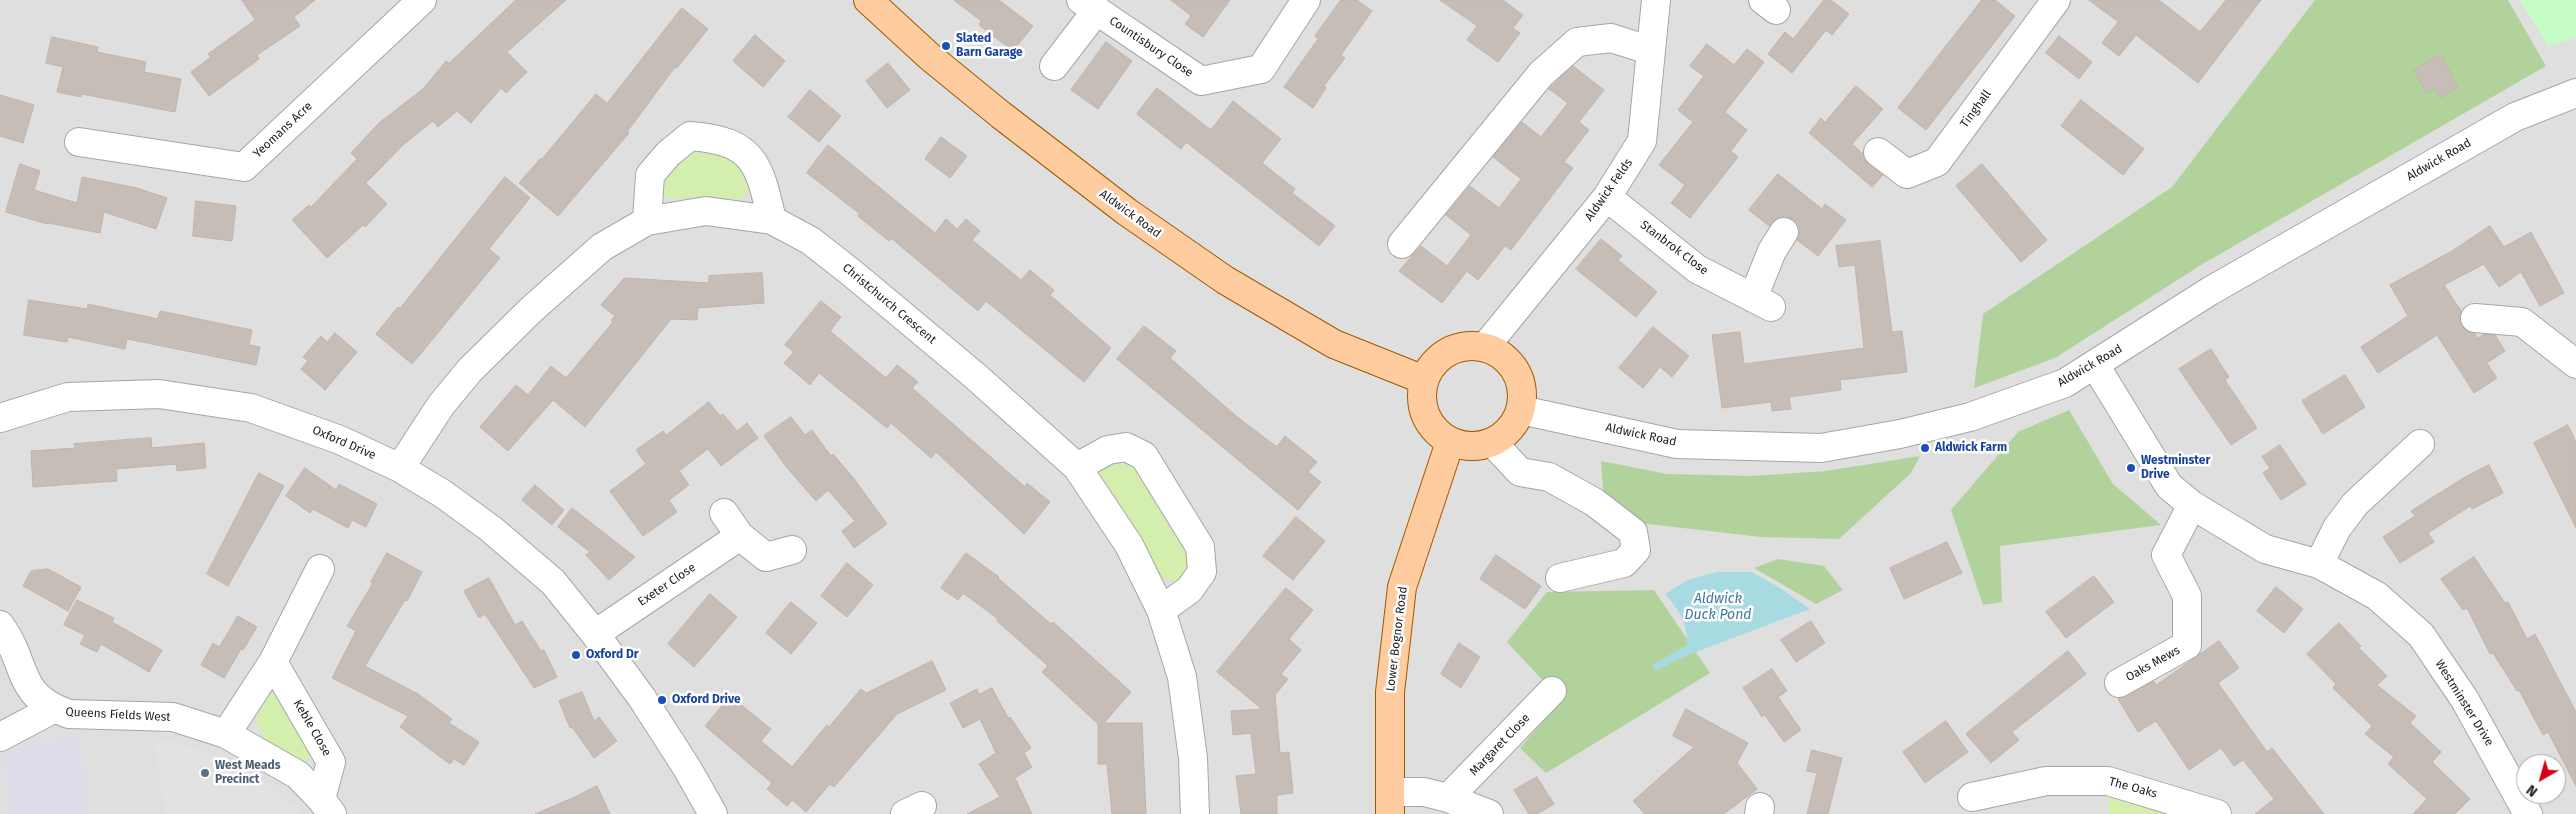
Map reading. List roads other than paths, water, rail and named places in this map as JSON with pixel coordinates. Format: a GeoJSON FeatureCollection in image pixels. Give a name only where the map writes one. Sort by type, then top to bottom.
{"type":"FeatureCollection","features":[{"type":"Feature","properties":{"kind":"main road","name":"Aldwick Road"},"geometry":{"type":"LineString","coordinates":[[868,0],[1001,116],[1127,212],[1225,280],[1334,344],[1424,380]]}},
{"type":"Feature","properties":{"kind":"main road"},"geometry":{"type":"LineString","coordinates":[[1469,346],[1485,347],[1499,354],[1511,364],[1521,386],[1521,410],[1515,423],[1493,443],[1479,447],[1464,447],[1450,442],[1437,434],[1428,422],[1422,401],[1424,380],[1431,366],[1441,356],[1454,349],[1469,346]]}},
{"type":"Feature","properties":{"kind":"main road","name":"Lower Bognor Road"},"geometry":{"type":"LineString","coordinates":[[1390,803],[1390,692],[1402,587],[1450,442]]}},
{"type":"Feature","properties":{"kind":"street","name":"Yeomans Acre"},"geometry":{"type":"LineString","coordinates":[[79,142],[244,167],[422,0]]}},
{"type":"Feature","properties":{"kind":"street","name":"Countisbury Close"},"geometry":{"type":"LineString","coordinates":[[1089,5],[1201,81],[1261,69],[1306,0]]}},
{"type":"Feature","properties":{"kind":"street","name":"Aldwick Felds"},"geometry":{"type":"LineString","coordinates":[[1485,347],[1607,197],[1642,141],[1649,50],[1656,0]]}},
{"type":"Feature","properties":{"kind":"street","name":"Tinghall"},"geometry":{"type":"LineString","coordinates":[[1878,152],[1907,174],[1937,162],[2056,0]]}},
{"type":"Feature","properties":{"kind":"street"},"geometry":{"type":"LineString","coordinates":[[1054,66],[1089,5]]}},
{"type":"Feature","properties":{"kind":"street"},"geometry":{"type":"LineString","coordinates":[[1402,244],[1541,74],[1578,42],[1610,38],[1649,50]]}},
{"type":"Feature","properties":{"kind":"street","name":"Aldwick Road"},"geometry":{"type":"LineString","coordinates":[[1521,410],[1677,444],[1821,448],[1900,434],[1970,417],[2065,383],[2210,291],[2506,122],[2576,93]]}},
{"type":"Feature","properties":{"kind":"street"},"geometry":{"type":"LineString","coordinates":[[647,221],[650,175],[668,154],[690,136],[715,138],[740,147],[756,165],[772,220]]}},
{"type":"Feature","properties":{"kind":"street","name":"Stanbrok Close"},"geometry":{"type":"LineString","coordinates":[[1607,197],[1698,268],[1762,302],[1772,251],[1784,232]]}},
{"type":"Feature","properties":{"kind":"street","name":"Christchurch Crescent"},"geometry":{"type":"LineString","coordinates":[[400,468],[441,405],[470,370],[532,310],[602,248],[647,221],[706,211],[772,220],[811,241],[853,274],[974,375],[1077,467],[1129,545],[1161,610],[1182,677],[1192,758],[1195,814]]}},
{"type":"Feature","properties":{"kind":"street"},"geometry":{"type":"LineString","coordinates":[[2475,318],[2522,322],[2576,364]]}},
{"type":"Feature","properties":{"kind":"street","name":"Westminster Drive"},"geometry":{"type":"LineString","coordinates":[[2095,365],[2169,486],[2192,505],[2265,549],[2318,564],[2377,596],[2421,635],[2465,700],[2528,814]]}},
{"type":"Feature","properties":{"kind":"street","name":"Oxford Drive"},"geometry":{"type":"LineString","coordinates":[[0,418],[68,397],[159,394],[251,408],[340,440],[400,468],[443,494],[491,529],[553,582],[595,634],[677,752],[713,814]]}},
{"type":"Feature","properties":{"kind":"street"},"geometry":{"type":"LineString","coordinates":[[1493,443],[1520,472],[1549,477],[1594,502],[1633,532],[1636,550],[1624,563],[1560,578]]}},
{"type":"Feature","properties":{"kind":"street"},"geometry":{"type":"LineString","coordinates":[[2318,564],[2337,528],[2355,504],[2420,444]]}},
{"type":"Feature","properties":{"kind":"street"},"geometry":{"type":"LineString","coordinates":[[1077,467],[1108,450],[1126,448],[1144,456],[1200,546],[1202,572],[1189,590],[1161,610]]}},
{"type":"Feature","properties":{"kind":"street","name":"Oaks Mews"},"geometry":{"type":"LineString","coordinates":[[2118,683],[2187,645],[2187,596],[2166,555],[2192,505]]}},
{"type":"Feature","properties":{"kind":"street"},"geometry":{"type":"LineString","coordinates":[[724,513],[740,536],[766,557],[792,550]]}},
{"type":"Feature","properties":{"kind":"street","name":"Exeter Close"},"geometry":{"type":"LineString","coordinates":[[595,634],[740,536]]}},
{"type":"Feature","properties":{"kind":"street"},"geometry":{"type":"LineString","coordinates":[[226,734],[273,662],[320,569]]}},
{"type":"Feature","properties":{"kind":"street"},"geometry":{"type":"LineString","coordinates":[[0,625],[18,654],[24,679],[32,694],[53,709],[0,737]]}},
{"type":"Feature","properties":{"kind":"street","name":"Keble Close"},"geometry":{"type":"LineString","coordinates":[[273,662],[331,762],[327,806]]}},
{"type":"Feature","properties":{"kind":"street","name":"Margaret Close"},"geometry":{"type":"LineString","coordinates":[[1448,798],[1552,691]]}},
{"type":"Feature","properties":{"kind":"street","name":"Queens Fields West"},"geometry":{"type":"LineString","coordinates":[[53,709],[68,714],[173,717],[226,734],[298,775],[327,806]]}},
{"type":"Feature","properties":{"kind":"street","name":"The Oaks"},"geometry":{"type":"LineString","coordinates":[[1972,797],[2046,781],[2108,780],[2218,814]]}},
{"type":"Feature","properties":{"kind":"street"},"geometry":{"type":"LineString","coordinates":[[1390,803],[1424,792],[1448,798],[1489,814]]}},
{"type":"Feature","properties":{"kind":"water","name":"Aldwick Duck Pond"},"geometry":{"type":"Polygon","coordinates":[[[1717,572],[1752,572],[1780,588],[1810,609],[1688,655],[1655,671],[1652,665],[1687,645],[1686,630],[1682,617],[1665,594],[1688,580],[1717,572]]]}},
{"type":"Feature","properties":{"kind":"place","name":"Slated Barn Garage"},"geometry":{"type":"Point","coordinates":[946,46]}},
{"type":"Feature","properties":{"kind":"place","name":"Aldwick Farm"},"geometry":{"type":"Point","coordinates":[1925,448]}},
{"type":"Feature","properties":{"kind":"place","name":"Westminster Drive"},"geometry":{"type":"Point","coordinates":[2131,468]}},
{"type":"Feature","properties":{"kind":"place","name":"Oxford Dr"},"geometry":{"type":"Point","coordinates":[576,655]}},
{"type":"Feature","properties":{"kind":"place","name":"Oxford Drive"},"geometry":{"type":"Point","coordinates":[662,700]}},
{"type":"Feature","properties":{"kind":"place","name":"West Meads Precinct"},"geometry":{"type":"Point","coordinates":[205,773]}}]}
